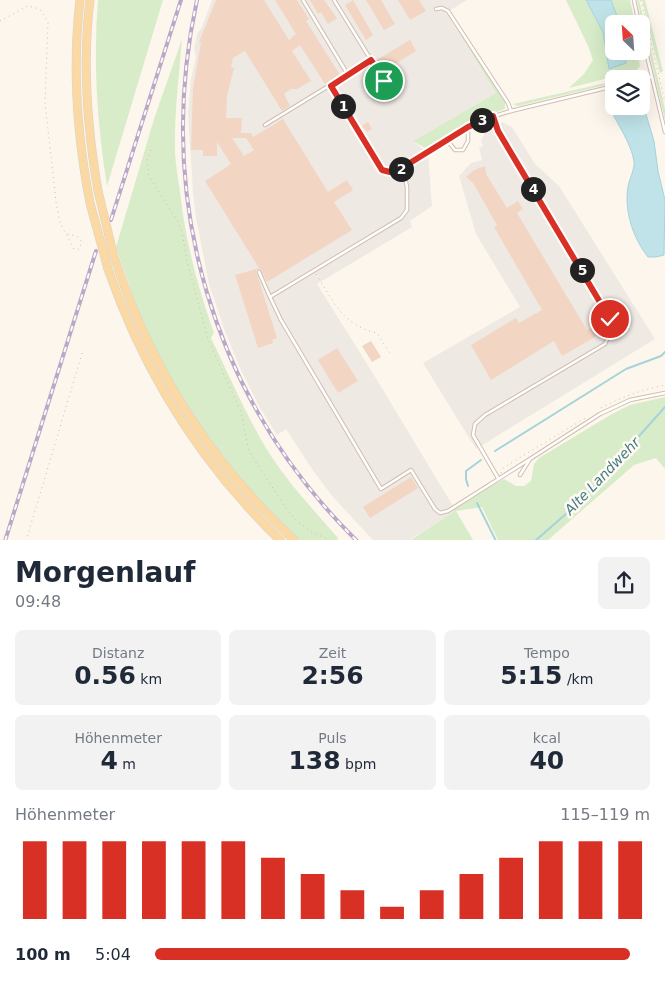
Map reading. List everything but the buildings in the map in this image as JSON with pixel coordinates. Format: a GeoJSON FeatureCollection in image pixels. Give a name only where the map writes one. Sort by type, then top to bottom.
{"type":"FeatureCollection","features":[{"type":"Feature","properties":{"kind":"main road"},"geometry":{"type":"LineString","coordinates":[[80,0],[76,45],[81,144],[90,203],[108,269],[144,358],[180,419],[214,467],[252,513],[282,540]]}},
{"type":"Feature","properties":{"kind":"main road"},"geometry":{"type":"LineString","coordinates":[[90,0],[86,44],[86,91],[90,144],[98,191],[113,253],[130,302],[151,349],[190,417],[237,480],[275,522],[295,540]]}},
{"type":"Feature","properties":{"kind":"lane"},"geometry":{"type":"LineString","coordinates":[[303,0],[348,75]]}},
{"type":"Feature","properties":{"kind":"lane"},"geometry":{"type":"LineString","coordinates":[[334,0],[384,81]]}},
{"type":"Feature","properties":{"kind":"lane"},"geometry":{"type":"LineString","coordinates":[[634,0],[638,15]]}},
{"type":"Feature","properties":{"kind":"lane"},"geometry":{"type":"LineString","coordinates":[[436,9],[442,8],[448,11],[508,103],[511,111]]}},
{"type":"Feature","properties":{"kind":"lane"},"geometry":{"type":"LineString","coordinates":[[265,125],[371,60]]}},
{"type":"Feature","properties":{"kind":"lane"},"geometry":{"type":"LineString","coordinates":[[648,60],[665,132]]}},
{"type":"Feature","properties":{"kind":"lane"},"geometry":{"type":"LineString","coordinates":[[331,86],[382,170],[390,172],[397,171],[468,127],[493,116],[605,88]]}},
{"type":"Feature","properties":{"kind":"lane"},"geometry":{"type":"LineString","coordinates":[[493,116],[498,131],[598,297],[610,319],[611,332],[604,344],[485,415],[475,424],[474,435],[498,478]]}},
{"type":"Feature","properties":{"kind":"lane"},"geometry":{"type":"LineString","coordinates":[[447,140],[455,150],[463,150],[468,141],[468,127]]}},
{"type":"Feature","properties":{"kind":"lane"},"geometry":{"type":"LineString","coordinates":[[270,297],[402,218],[407,210],[407,187],[403,167]]}},
{"type":"Feature","properties":{"kind":"lane"},"geometry":{"type":"LineString","coordinates":[[259,272],[281,320],[381,489],[411,470],[435,510],[440,513],[448,511],[600,414],[630,400],[665,393]]}},
{"type":"Feature","properties":{"kind":"lane"},"geometry":{"type":"LineString","coordinates":[[520,475],[530,459]]}},
{"type":"Feature","properties":{"kind":"path"},"geometry":{"type":"LineString","coordinates":[[641,0],[665,102]]}},
{"type":"Feature","properties":{"kind":"path"},"geometry":{"type":"LineString","coordinates":[[0,21],[28,6],[40,9],[48,22],[45,102],[56,202],[60,223],[65,234],[74,249],[80,248],[81,240],[78,237],[65,234]]}},
{"type":"Feature","properties":{"kind":"path"},"geometry":{"type":"LineString","coordinates":[[151,150],[147,161],[149,176],[178,222],[182,232],[187,261],[208,339],[239,407],[249,451],[287,510],[298,522],[312,532],[332,540]]}},
{"type":"Feature","properties":{"kind":"path"},"geometry":{"type":"LineString","coordinates":[[314,271],[344,317],[365,330],[377,334],[391,355]]}},
{"type":"Feature","properties":{"kind":"path"},"geometry":{"type":"LineString","coordinates":[[26,540],[83,350]]}},
{"type":"Feature","properties":{"kind":"shaded area"},"geometry":{"type":"Polygon","coordinates":[[[212,0],[467,0],[446,13],[496,93],[413,141],[428,153],[432,206],[410,221],[412,227],[317,284],[456,511],[409,540],[373,540],[333,497],[286,429],[277,435],[259,406],[240,368],[224,329],[209,284],[196,218],[188,114],[197,34],[202,27],[212,0]]]}},
{"type":"Feature","properties":{"kind":"shaded area"},"geometry":{"type":"Polygon","coordinates":[[[504,122],[512,127],[535,164],[559,186],[655,339],[476,449],[423,363],[520,307],[476,234],[459,176],[471,163],[482,160],[479,148],[483,146],[481,141],[485,133],[488,132],[488,128],[504,122]]]}},
{"type":"Feature","properties":{"kind":"green space"},"geometry":{"type":"Polygon","coordinates":[[[98,0],[163,0],[107,186],[97,93],[98,0]]]}},
{"type":"Feature","properties":{"kind":"green space"},"geometry":{"type":"Polygon","coordinates":[[[566,0],[586,0],[603,32],[605,60],[608,60],[609,69],[626,63],[626,60],[639,60],[640,66],[637,70],[605,70],[605,79],[569,88],[584,74],[593,60],[566,0]]]}},
{"type":"Feature","properties":{"kind":"green space"},"geometry":{"type":"Polygon","coordinates":[[[611,0],[630,0],[633,15],[617,15],[611,0]]]}},
{"type":"Feature","properties":{"kind":"green space"},"geometry":{"type":"Polygon","coordinates":[[[637,0],[639,0],[643,15],[640,15],[637,0]]]}},
{"type":"Feature","properties":{"kind":"green space"},"geometry":{"type":"Polygon","coordinates":[[[642,0],[645,0],[649,15],[646,15],[642,0]]]}},
{"type":"Feature","properties":{"kind":"green space"},"geometry":{"type":"Polygon","coordinates":[[[448,11],[505,101],[505,109],[479,118],[425,148],[413,141],[496,93],[446,12],[448,11]]]}},
{"type":"Feature","properties":{"kind":"green space"},"geometry":{"type":"Polygon","coordinates":[[[650,20],[663,71],[660,73],[650,32],[650,20]]]}},
{"type":"Feature","properties":{"kind":"green space"},"geometry":{"type":"Polygon","coordinates":[[[182,39],[176,110],[175,159],[189,247],[197,281],[214,333],[211,338],[244,408],[266,448],[291,483],[338,538],[337,540],[300,540],[291,535],[261,504],[207,437],[157,352],[139,314],[116,247],[154,119],[182,39]]]}},
{"type":"Feature","properties":{"kind":"green space"},"geometry":{"type":"Polygon","coordinates":[[[650,46],[665,109],[665,120],[650,56],[650,46]]]}},
{"type":"Feature","properties":{"kind":"green space"},"geometry":{"type":"Polygon","coordinates":[[[605,83],[605,85],[518,106],[513,104],[605,83]]]}},
{"type":"Feature","properties":{"kind":"green space"},"geometry":{"type":"Polygon","coordinates":[[[665,397],[665,469],[656,458],[634,465],[548,540],[498,540],[482,507],[456,511],[473,540],[411,540],[455,511],[453,507],[504,479],[516,486],[524,486],[531,481],[534,464],[539,458],[630,405],[665,397]]]}},
{"type":"Feature","properties":{"kind":"water"},"geometry":{"type":"Polygon","coordinates":[[[586,0],[611,0],[617,15],[605,15],[605,44],[603,32],[586,0]]]}},
{"type":"Feature","properties":{"kind":"water"},"geometry":{"type":"Polygon","coordinates":[[[608,60],[626,60],[626,63],[609,69],[608,60]]]}},
{"type":"Feature","properties":{"kind":"water"},"geometry":{"type":"Polygon","coordinates":[[[613,115],[646,115],[654,141],[658,171],[665,200],[664,255],[648,257],[638,241],[631,224],[627,196],[634,161],[628,142],[613,115]]]}},
{"type":"Feature","properties":{"kind":"waterway"},"geometry":{"type":"LineString","coordinates":[[495,451],[626,369],[661,356],[665,352]]}},
{"type":"Feature","properties":{"kind":"waterway","name":"Alte Landwehr"},"geometry":{"type":"LineString","coordinates":[[536,540],[583,499],[665,407]]}},
{"type":"Feature","properties":{"kind":"waterway"},"geometry":{"type":"LineString","coordinates":[[468,486],[466,471],[481,460]]}},
{"type":"Feature","properties":{"kind":"waterway"},"geometry":{"type":"LineString","coordinates":[[477,503],[496,540]]}},
{"type":"Feature","properties":{"kind":"railway"},"geometry":{"type":"LineString","coordinates":[[111,220],[181,0]]}},
{"type":"Feature","properties":{"kind":"railway"},"geometry":{"type":"LineString","coordinates":[[197,0],[186,74],[183,148],[190,220],[206,291],[231,359],[265,424],[307,485],[356,540]]}},
{"type":"Feature","properties":{"kind":"railway"},"geometry":{"type":"LineString","coordinates":[[5,540],[96,251]]}},
{"type":"Feature","properties":{"kind":"route"},"geometry":{"type":"LineString","coordinates":[[384,81],[371,60],[331,86],[382,170],[397,171],[480,120],[493,116],[498,131],[610,319]]}}]}
